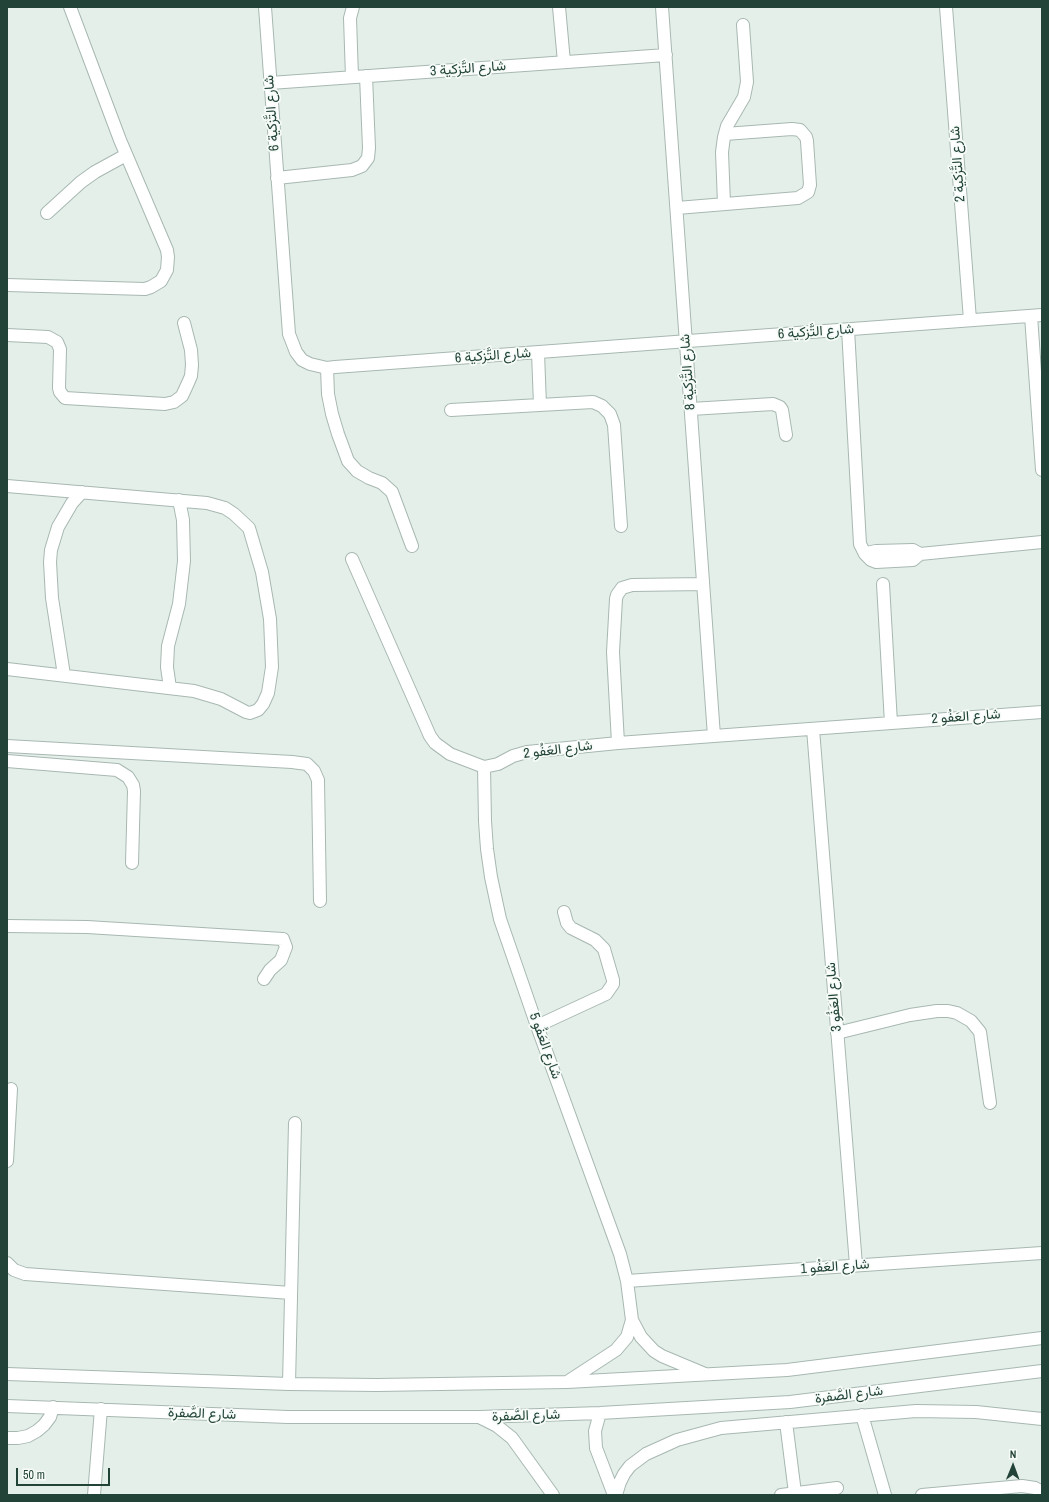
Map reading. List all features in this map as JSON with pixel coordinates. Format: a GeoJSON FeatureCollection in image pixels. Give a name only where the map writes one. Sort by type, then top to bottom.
{"type":"FeatureCollection","features":[{"type":"Feature","properties":{"kind":"street"},"geometry":{"type":"LineString","coordinates":[[7,285],[140,289],[151,287],[160,281],[167,270],[168,257],[92,70],[70,7]]}},
{"type":"Feature","properties":{"kind":"street","name":"شارع التَّزكية 6"},"geometry":{"type":"LineString","coordinates":[[265,7],[289,334],[296,352],[302,360],[327,368],[1036,315]]}},
{"type":"Feature","properties":{"kind":"street"},"geometry":{"type":"LineString","coordinates":[[352,78],[350,18],[353,7]]}},
{"type":"Feature","properties":{"kind":"street"},"geometry":{"type":"LineString","coordinates":[[559,7],[564,62]]}},
{"type":"Feature","properties":{"kind":"street","name":"شارع التَّزكية 8"},"geometry":{"type":"LineString","coordinates":[[662,7],[714,736]]}},
{"type":"Feature","properties":{"kind":"street","name":"شارع التَّزكية 2"},"geometry":{"type":"LineString","coordinates":[[946,7],[970,320]]}},
{"type":"Feature","properties":{"kind":"street"},"geometry":{"type":"LineString","coordinates":[[724,204],[722,152],[725,134],[727,126],[744,97],[748,82],[743,25]]}},
{"type":"Feature","properties":{"kind":"street","name":"شارع التَّزكية 3"},"geometry":{"type":"LineString","coordinates":[[270,83],[666,54]]}},
{"type":"Feature","properties":{"kind":"street"},"geometry":{"type":"LineString","coordinates":[[277,178],[352,170],[362,166],[368,158],[369,148],[366,76]]}},
{"type":"Feature","properties":{"kind":"street"},"geometry":{"type":"LineString","coordinates":[[677,208],[798,198],[808,192],[810,185],[807,141],[806,137],[800,130],[792,129],[725,134]]}},
{"type":"Feature","properties":{"kind":"street"},"geometry":{"type":"LineString","coordinates":[[47,213],[69,191],[81,182],[95,172],[126,155]]}},
{"type":"Feature","properties":{"kind":"street"},"geometry":{"type":"LineString","coordinates":[[1036,315],[1042,470]]}},
{"type":"Feature","properties":{"kind":"street"},"geometry":{"type":"LineString","coordinates":[[7,334],[48,337],[55,340],[60,349],[59,388],[60,392],[65,398],[165,404],[174,402],[182,396],[190,376],[192,365],[191,350],[184,323]]}},
{"type":"Feature","properties":{"kind":"street"},"geometry":{"type":"LineString","coordinates":[[848,329],[860,544],[862,551],[867,556],[871,552],[876,551],[913,550],[920,554],[1042,542]]}},
{"type":"Feature","properties":{"kind":"street"},"geometry":{"type":"LineString","coordinates":[[538,352],[540,405]]}},
{"type":"Feature","properties":{"kind":"street"},"geometry":{"type":"LineString","coordinates":[[327,368],[328,394],[332,414],[348,461],[357,471],[382,483],[392,492],[412,546]]}},
{"type":"Feature","properties":{"kind":"street"},"geometry":{"type":"LineString","coordinates":[[451,410],[593,402],[602,406],[610,414],[614,425],[621,526]]}},
{"type":"Feature","properties":{"kind":"street"},"geometry":{"type":"LineString","coordinates":[[691,408],[773,404],[780,407],[782,410],[786,435]]}},
{"type":"Feature","properties":{"kind":"street"},"geometry":{"type":"LineString","coordinates":[[7,486],[207,502],[221,506],[234,514],[249,528],[258,558],[266,595],[270,625],[272,667],[268,693],[261,708],[254,712],[246,712],[221,699],[194,691],[7,668]]}},
{"type":"Feature","properties":{"kind":"street"},"geometry":{"type":"LineString","coordinates":[[64,675],[52,598],[50,562],[52,544],[58,527],[72,503],[82,492]]}},
{"type":"Feature","properties":{"kind":"street"},"geometry":{"type":"LineString","coordinates":[[170,688],[167,667],[168,646],[179,604],[184,561],[184,534],[179,500]]}},
{"type":"Feature","properties":{"kind":"street"},"geometry":{"type":"LineString","coordinates":[[352,559],[430,736],[435,743],[450,754],[484,767]]}},
{"type":"Feature","properties":{"kind":"street"},"geometry":{"type":"LineString","coordinates":[[618,743],[613,652],[617,595],[622,588],[632,585],[703,584]]}},
{"type":"Feature","properties":{"kind":"street"},"geometry":{"type":"LineString","coordinates":[[883,584],[890,723]]}},
{"type":"Feature","properties":{"kind":"street","name":"شارع العَفُو 2"},"geometry":{"type":"LineString","coordinates":[[484,767],[498,764],[513,756],[527,752],[618,743],[1042,712]]}},
{"type":"Feature","properties":{"kind":"street","name":"شارع العَفُو 3"},"geometry":{"type":"LineString","coordinates":[[813,729],[856,1265]]}},
{"type":"Feature","properties":{"kind":"street"},"geometry":{"type":"LineString","coordinates":[[7,746],[307,764],[314,771],[318,780],[320,901]]}},
{"type":"Feature","properties":{"kind":"street"},"geometry":{"type":"LineString","coordinates":[[7,761],[117,770],[128,777],[134,785],[132,863]]}},
{"type":"Feature","properties":{"kind":"street","name":"شارع العَفُو 5"},"geometry":{"type":"LineString","coordinates":[[484,767],[487,849],[495,898],[507,940],[537,1026],[613,1235],[627,1281],[632,1320],[641,1338],[654,1351],[662,1356],[708,1375]]}},
{"type":"Feature","properties":{"kind":"street"},"geometry":{"type":"LineString","coordinates":[[537,1026],[606,994],[613,984],[604,949],[595,940],[571,928],[567,923],[564,912]]}},
{"type":"Feature","properties":{"kind":"street"},"geometry":{"type":"LineString","coordinates":[[7,926],[87,927],[282,938],[286,947],[281,960],[270,970],[264,979]]}},
{"type":"Feature","properties":{"kind":"street"},"geometry":{"type":"LineString","coordinates":[[837,1033],[910,1015],[937,1011],[957,1013],[971,1021],[980,1032],[990,1103]]}},
{"type":"Feature","properties":{"kind":"street"},"geometry":{"type":"LineString","coordinates":[[7,1161],[11,1089]]}},
{"type":"Feature","properties":{"kind":"street"},"geometry":{"type":"LineString","coordinates":[[289,1384],[295,1123]]}},
{"type":"Feature","properties":{"kind":"street","name":"شارع العَفُو 1"},"geometry":{"type":"LineString","coordinates":[[627,1281],[1042,1252]]}},
{"type":"Feature","properties":{"kind":"street"},"geometry":{"type":"LineString","coordinates":[[7,1263],[14,1270],[25,1274],[291,1293]]}},
{"type":"Feature","properties":{"kind":"street","name":"شارع العَفُو 5"},"geometry":{"type":"LineString","coordinates":[[567,1382],[616,1350],[627,1337],[632,1320]]}},
{"type":"Feature","properties":{"kind":"street"},"geometry":{"type":"LineString","coordinates":[[7,1374],[289,1384],[384,1385],[567,1382],[787,1370],[1042,1338]]}},
{"type":"Feature","properties":{"kind":"street","name":"شارع الصَّفرة"},"geometry":{"type":"LineString","coordinates":[[7,1406],[100,1409],[200,1415],[288,1417],[480,1417],[600,1414],[790,1402],[1042,1371]]}},
{"type":"Feature","properties":{"kind":"street"},"geometry":{"type":"LineString","coordinates":[[7,1438],[23,1437],[37,1432],[50,1417],[53,1407]]}},
{"type":"Feature","properties":{"kind":"street"},"geometry":{"type":"LineString","coordinates":[[94,1495],[100,1409]]}},
{"type":"Feature","properties":{"kind":"street"},"geometry":{"type":"LineString","coordinates":[[615,1495],[620,1482],[630,1466],[642,1456],[661,1446],[699,1433],[721,1428],[862,1415],[946,1411],[1007,1415],[1042,1420]]}},
{"type":"Feature","properties":{"kind":"street"},"geometry":{"type":"LineString","coordinates":[[600,1414],[595,1431],[596,1448],[615,1495]]}},
{"type":"Feature","properties":{"kind":"street"},"geometry":{"type":"LineString","coordinates":[[862,1415],[885,1495]]}},
{"type":"Feature","properties":{"kind":"street"},"geometry":{"type":"LineString","coordinates":[[480,1417],[497,1426],[512,1438],[553,1495]]}},
{"type":"Feature","properties":{"kind":"street"},"geometry":{"type":"LineString","coordinates":[[786,1422],[795,1493]]}},
{"type":"Feature","properties":{"kind":"street"},"geometry":{"type":"LineString","coordinates":[[922,1495],[1022,1486],[1035,1488],[1042,1492]]}},
{"type":"Feature","properties":{"kind":"street"},"geometry":{"type":"LineString","coordinates":[[781,1495],[837,1488]]}}]}
